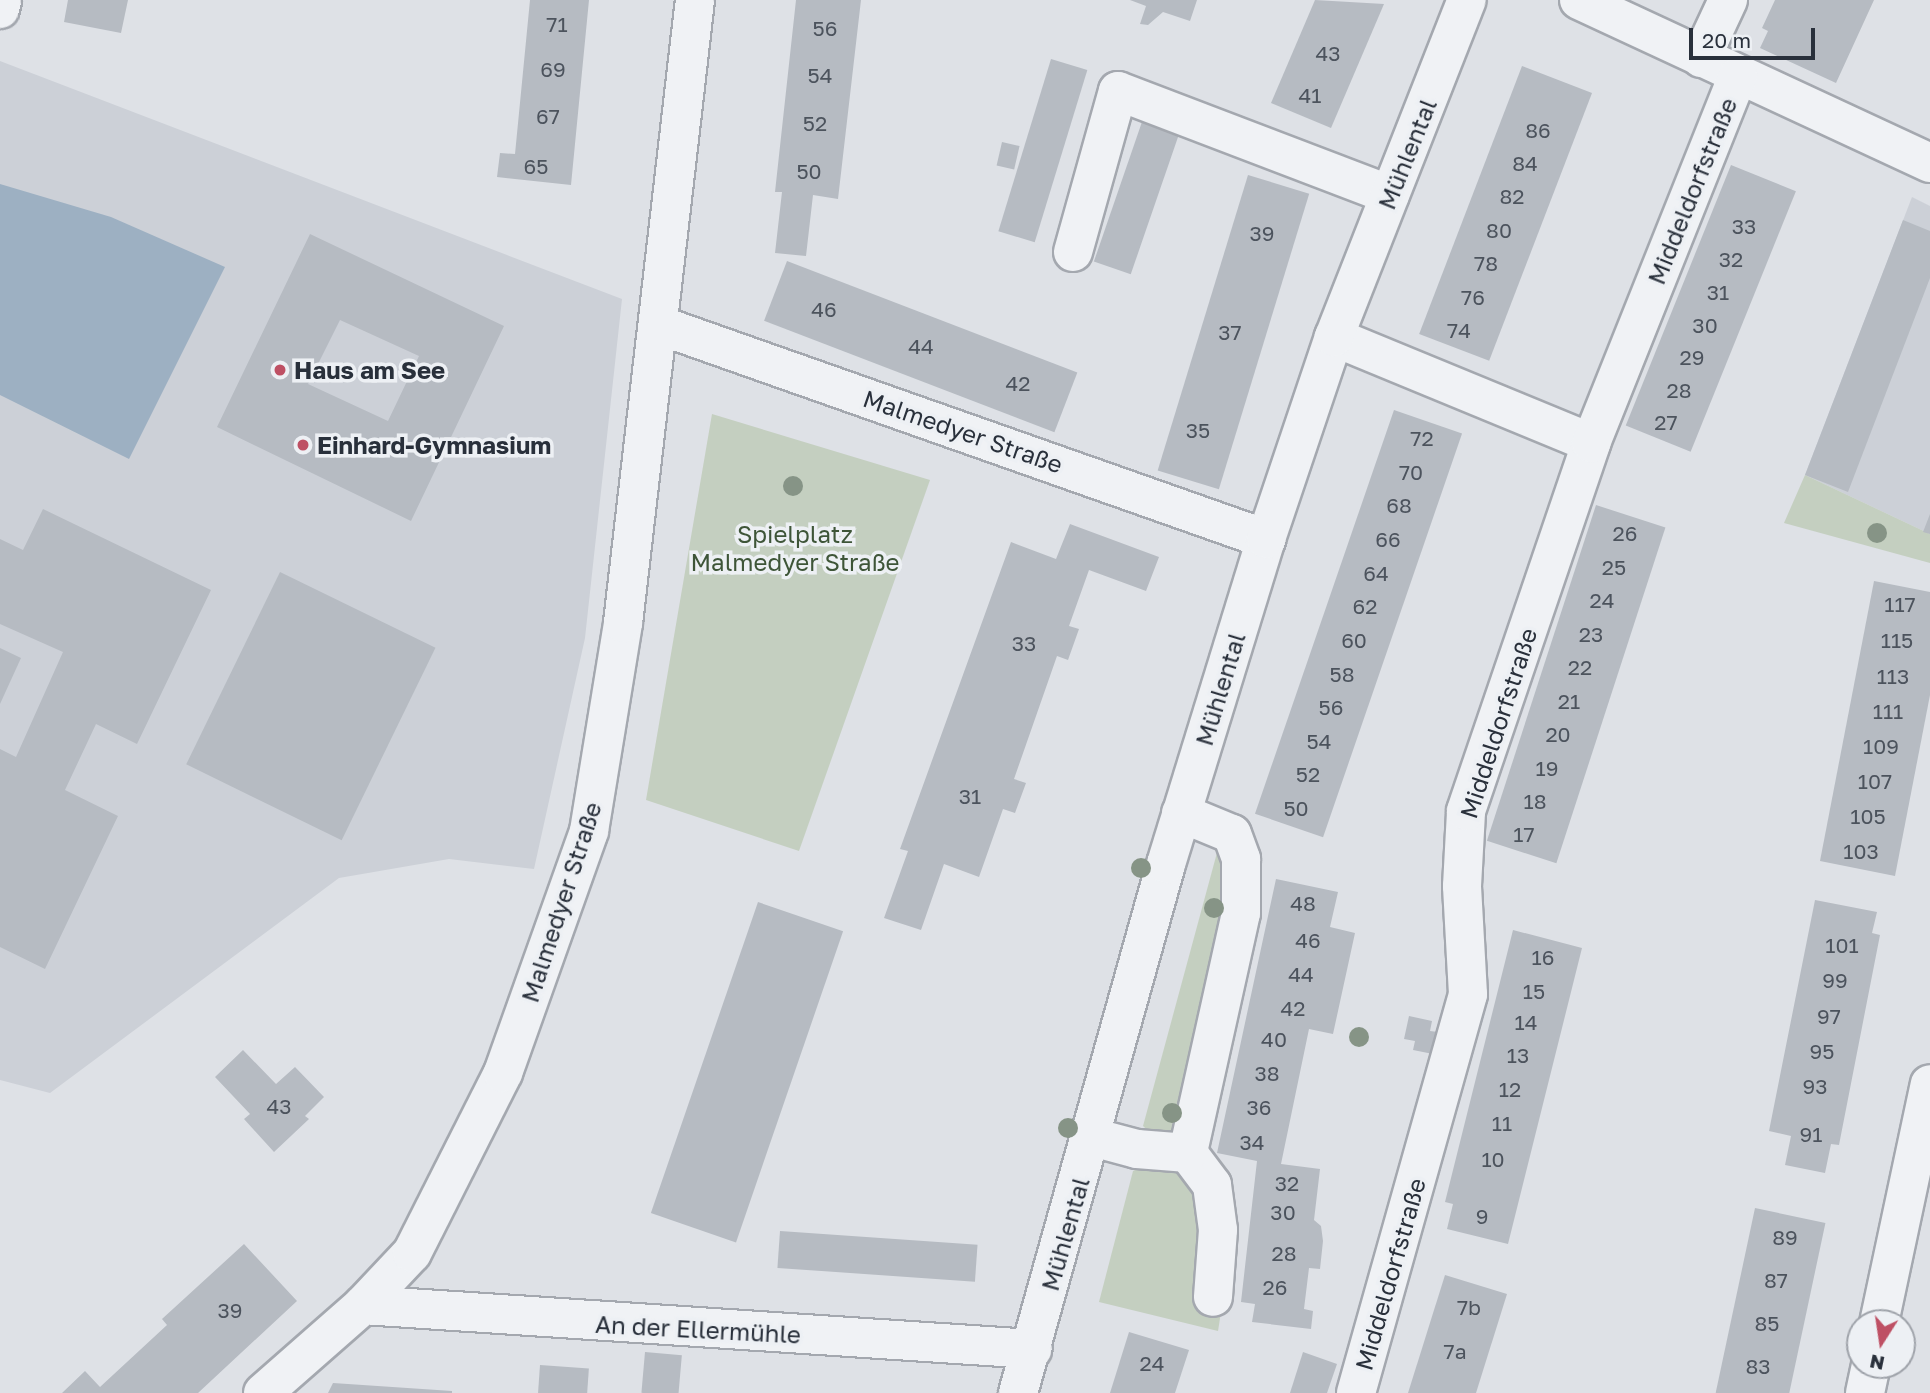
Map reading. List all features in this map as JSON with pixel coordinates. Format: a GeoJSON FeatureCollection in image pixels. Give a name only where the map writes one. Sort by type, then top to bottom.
{"type":"FeatureCollection","features":[{"type":"Feature","properties":{"kind":"street"},"geometry":{"type":"LineString","coordinates":[[0,9],[2,0]]}},
{"type":"Feature","properties":{"kind":"street","name":"Malmedyer Straße"},"geometry":{"type":"LineString","coordinates":[[264,1393],[363,1306],[412,1253],[503,1073],[589,831],[623,623],[695,0]]}},
{"type":"Feature","properties":{"kind":"street","name":"Mühlental"},"geometry":{"type":"LineString","coordinates":[[1018,1393],[1033,1349],[1181,813],[1266,539],[1334,337],[1468,0]]}},
{"type":"Feature","properties":{"kind":"street"},"geometry":{"type":"LineString","coordinates":[[1578,0],[1930,163]]}},
{"type":"Feature","properties":{"kind":"street"},"geometry":{"type":"LineString","coordinates":[[1701,58],[1728,0]]}},
{"type":"Feature","properties":{"kind":"street","name":"Middeldorfstraße"},"geometry":{"type":"LineString","coordinates":[[1356,1393],[1468,994],[1462,886],[1466,811],[1591,443],[1738,76]]}},
{"type":"Feature","properties":{"kind":"street"},"geometry":{"type":"LineString","coordinates":[[1073,252],[1118,91],[1391,195]]}},
{"type":"Feature","properties":{"kind":"street","name":"Malmedyer Straße"},"geometry":{"type":"LineString","coordinates":[[659,325],[1266,539]]}},
{"type":"Feature","properties":{"kind":"street"},"geometry":{"type":"LineString","coordinates":[[1334,337],[1591,443]]}},
{"type":"Feature","properties":{"kind":"street"},"geometry":{"type":"LineString","coordinates":[[1181,813],[1231,834],[1241,859],[1241,913],[1188,1153]]}},
{"type":"Feature","properties":{"kind":"street"},"geometry":{"type":"LineString","coordinates":[[1883,1309],[1930,1084]]}},
{"type":"Feature","properties":{"kind":"street"},"geometry":{"type":"LineString","coordinates":[[1092,1137],[1137,1149],[1188,1153],[1212,1185],[1218,1230],[1213,1297]]}},
{"type":"Feature","properties":{"kind":"street","name":"An der Ellermühle"},"geometry":{"type":"LineString","coordinates":[[363,1306],[1033,1349]]}},
{"type":"Feature","properties":{"kind":"shaded area","name":"Einhard-Gymnasium"},"geometry":{"type":"Polygon","coordinates":[[[0,61],[622,299],[585,638],[534,869],[449,859],[339,878],[50,1093],[0,1080],[0,61]]]}},
{"type":"Feature","properties":{"kind":"shaded area"},"geometry":{"type":"Polygon","coordinates":[[[1912,197],[1930,206],[1930,534],[1805,475],[1912,197]]]}},
{"type":"Feature","properties":{"kind":"green space","name":"Spielplatz Malmedyer Straße"},"geometry":{"type":"Polygon","coordinates":[[[712,414],[930,480],[799,851],[646,800],[712,414]]]}},
{"type":"Feature","properties":{"kind":"green space"},"geometry":{"type":"Polygon","coordinates":[[[1805,475],[1930,534],[1930,563],[1784,523],[1805,475]]]}},
{"type":"Feature","properties":{"kind":"green space"},"geometry":{"type":"Polygon","coordinates":[[[1218,849],[1230,884],[1175,1140],[1157,1139],[1143,1126],[1218,849]]]}},
{"type":"Feature","properties":{"kind":"green space"},"geometry":{"type":"Polygon","coordinates":[[[1149,1163],[1174,1165],[1192,1177],[1223,1299],[1218,1331],[1099,1302],[1133,1171],[1149,1163]]]}},
{"type":"Feature","properties":{"kind":"water"},"geometry":{"type":"Polygon","coordinates":[[[0,184],[111,217],[225,267],[129,459],[0,395],[0,184]]]}},
{"type":"Feature","properties":{"kind":"building"},"geometry":{"type":"Polygon","coordinates":[[[68,0],[128,0],[121,33],[64,22],[68,0]]]}},
{"type":"Feature","properties":{"kind":"building"},"geometry":{"type":"Polygon","coordinates":[[[530,0],[589,0],[571,185],[497,177],[500,153],[515,154],[530,0]]]}},
{"type":"Feature","properties":{"kind":"building"},"geometry":{"type":"Polygon","coordinates":[[[796,0],[861,0],[838,199],[813,195],[806,256],[775,253],[782,192],[775,192],[796,0]]]}},
{"type":"Feature","properties":{"kind":"building"},"geometry":{"type":"Polygon","coordinates":[[[1130,0],[1197,0],[1190,21],[1163,12],[1148,25],[1140,24],[1146,6],[1130,0]]]}},
{"type":"Feature","properties":{"kind":"building"},"geometry":{"type":"Polygon","coordinates":[[[1315,0],[1384,4],[1331,128],[1271,103],[1315,0]]]}},
{"type":"Feature","properties":{"kind":"building"},"geometry":{"type":"Polygon","coordinates":[[[1775,0],[1874,0],[1836,83],[1760,48],[1768,31],[1762,28],[1775,0]]]}},
{"type":"Feature","properties":{"kind":"building"},"geometry":{"type":"Polygon","coordinates":[[[1051,59],[1087,70],[1035,242],[998,231],[1051,59]]]}},
{"type":"Feature","properties":{"kind":"building"},"geometry":{"type":"Polygon","coordinates":[[[1522,66],[1592,93],[1489,361],[1419,334],[1522,66]]]}},
{"type":"Feature","properties":{"kind":"building"},"geometry":{"type":"Polygon","coordinates":[[[1144,116],[1181,129],[1131,274],[1094,262],[1144,116]]]}},
{"type":"Feature","properties":{"kind":"building"},"geometry":{"type":"Polygon","coordinates":[[[1002,142],[1020,146],[1014,169],[997,165],[1002,142]]]}},
{"type":"Feature","properties":{"kind":"building"},"geometry":{"type":"Polygon","coordinates":[[[1731,165],[1796,191],[1691,452],[1626,426],[1731,165]]]}},
{"type":"Feature","properties":{"kind":"building"},"geometry":{"type":"Polygon","coordinates":[[[1248,175],[1309,194],[1219,489],[1158,470],[1248,175]]]}},
{"type":"Feature","properties":{"kind":"building"},"geometry":{"type":"Polygon","coordinates":[[[1903,220],[1930,231],[1930,278],[1848,492],[1805,475],[1903,220]]]}},
{"type":"Feature","properties":{"kind":"building","name":"Haus am See"},"geometry":{"type":"Polygon","coordinates":[[[310,234],[504,326],[411,521],[217,427],[310,234]],[[340,320],[308,384],[388,421],[419,356],[340,320]]]}},
{"type":"Feature","properties":{"kind":"building"},"geometry":{"type":"Polygon","coordinates":[[[787,261],[1077,372],[1054,432],[764,321],[787,261]]]}},
{"type":"Feature","properties":{"kind":"building"},"geometry":{"type":"Polygon","coordinates":[[[1394,410],[1462,433],[1323,837],[1255,814],[1394,410]]]}},
{"type":"Feature","properties":{"kind":"building"},"geometry":{"type":"Polygon","coordinates":[[[1596,505],[1665,528],[1556,863],[1487,841],[1596,505]]]}},
{"type":"Feature","properties":{"kind":"building"},"geometry":{"type":"Polygon","coordinates":[[[43,509],[211,590],[137,744],[96,724],[65,790],[118,816],[45,969],[0,947],[0,749],[16,757],[63,652],[0,624],[0,539],[23,550],[43,509]]]}},
{"type":"Feature","properties":{"kind":"building"},"geometry":{"type":"Polygon","coordinates":[[[1930,514],[1930,534],[1923,532],[1930,514]]]}},
{"type":"Feature","properties":{"kind":"building"},"geometry":{"type":"Polygon","coordinates":[[[1070,524],[1159,557],[1146,591],[1089,570],[1069,626],[1079,629],[1068,660],[1057,656],[1014,779],[1026,783],[1015,813],[1003,809],[979,877],[944,864],[921,930],[884,918],[908,851],[900,849],[1011,542],[1056,559],[1070,524]]]}},
{"type":"Feature","properties":{"kind":"building"},"geometry":{"type":"Polygon","coordinates":[[[280,572],[435,648],[342,840],[186,764],[280,572]]]}},
{"type":"Feature","properties":{"kind":"building"},"geometry":{"type":"Polygon","coordinates":[[[1874,581],[1930,592],[1930,695],[1895,876],[1820,861],[1874,581]]]}},
{"type":"Feature","properties":{"kind":"building"},"geometry":{"type":"Polygon","coordinates":[[[0,648],[21,658],[0,704],[0,648]]]}},
{"type":"Feature","properties":{"kind":"building"},"geometry":{"type":"Polygon","coordinates":[[[1276,879],[1338,892],[1330,927],[1355,933],[1333,1034],[1309,1029],[1281,1164],[1320,1169],[1314,1220],[1321,1226],[1323,1241],[1320,1269],[1309,1268],[1304,1309],[1313,1311],[1311,1329],[1252,1322],[1255,1304],[1241,1302],[1257,1161],[1217,1153],[1276,879]]]}},
{"type":"Feature","properties":{"kind":"building"},"geometry":{"type":"Polygon","coordinates":[[[1815,900],[1877,912],[1872,933],[1880,935],[1839,1145],[1831,1144],[1825,1173],[1785,1165],[1791,1136],[1769,1131],[1815,900]]]}},
{"type":"Feature","properties":{"kind":"building"},"geometry":{"type":"Polygon","coordinates":[[[758,902],[843,931],[736,1242],[651,1213],[758,902]]]}},
{"type":"Feature","properties":{"kind":"building"},"geometry":{"type":"Polygon","coordinates":[[[1513,930],[1582,948],[1508,1244],[1447,1229],[1453,1204],[1445,1202],[1513,930]]]}},
{"type":"Feature","properties":{"kind":"building"},"geometry":{"type":"Polygon","coordinates":[[[1409,1016],[1432,1021],[1430,1031],[1438,1032],[1433,1054],[1413,1050],[1415,1041],[1404,1039],[1409,1016]]]}},
{"type":"Feature","properties":{"kind":"building"},"geometry":{"type":"Polygon","coordinates":[[[243,1050],[276,1084],[295,1067],[324,1097],[305,1116],[309,1119],[274,1152],[244,1119],[250,1114],[215,1077],[243,1050]]]}},
{"type":"Feature","properties":{"kind":"building"},"geometry":{"type":"Polygon","coordinates":[[[1755,1208],[1825,1223],[1789,1393],[1716,1393],[1755,1208]]]}},
{"type":"Feature","properties":{"kind":"building"},"geometry":{"type":"Polygon","coordinates":[[[780,1231],[978,1245],[975,1282],[777,1268],[780,1231]]]}},
{"type":"Feature","properties":{"kind":"building"},"geometry":{"type":"Polygon","coordinates":[[[244,1244],[297,1301],[198,1393],[62,1393],[85,1371],[100,1387],[167,1325],[162,1319],[244,1244]]]}},
{"type":"Feature","properties":{"kind":"building"},"geometry":{"type":"Polygon","coordinates":[[[1445,1275],[1507,1294],[1476,1393],[1408,1393],[1445,1275]]]}},
{"type":"Feature","properties":{"kind":"building"},"geometry":{"type":"Polygon","coordinates":[[[1129,1332],[1189,1350],[1175,1393],[1110,1393],[1129,1332]]]}},
{"type":"Feature","properties":{"kind":"building"},"geometry":{"type":"Polygon","coordinates":[[[645,1352],[682,1355],[679,1393],[641,1393],[645,1352]]]}},
{"type":"Feature","properties":{"kind":"building"},"geometry":{"type":"Polygon","coordinates":[[[1303,1352],[1337,1364],[1327,1393],[1290,1393],[1303,1352]]]}},
{"type":"Feature","properties":{"kind":"building"},"geometry":{"type":"Polygon","coordinates":[[[540,1365],[589,1368],[587,1393],[538,1393],[540,1365]]]}},
{"type":"Feature","properties":{"kind":"building"},"geometry":{"type":"Polygon","coordinates":[[[333,1383],[452,1391],[452,1393],[328,1393],[333,1383]]]}},
{"type":"Feature","properties":{"kind":"place","name":"Haus am See"},"geometry":{"type":"Point","coordinates":[280,370]}},
{"type":"Feature","properties":{"kind":"place","name":"Einhard-Gymnasium"},"geometry":{"type":"Point","coordinates":[303,445]}}]}
